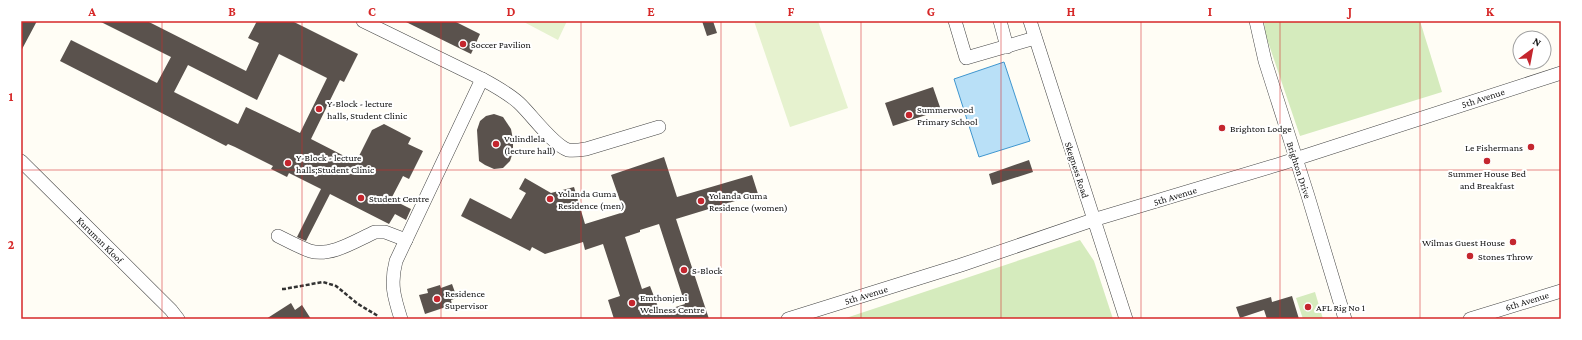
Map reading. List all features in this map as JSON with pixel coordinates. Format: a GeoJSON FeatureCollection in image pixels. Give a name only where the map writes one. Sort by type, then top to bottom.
{"type":"FeatureCollection","features":[{"type":"Feature","properties":{"kind":"street"},"geometry":{"type":"LineString","coordinates":[[363,21],[482,79],[508,94],[519,103],[558,143],[568,150],[575,151],[586,149],[659,127]]}},
{"type":"Feature","properties":{"kind":"street"},"geometry":{"type":"LineString","coordinates":[[955,21],[966,58],[1035,38]]}},
{"type":"Feature","properties":{"kind":"street"},"geometry":{"type":"LineString","coordinates":[[1000,21],[1007,47]]}},
{"type":"Feature","properties":{"kind":"street","name":"Skegness Road"},"geometry":{"type":"LineString","coordinates":[[1030,21],[1126,319]]}},
{"type":"Feature","properties":{"kind":"street","name":"Brighton Drive"},"geometry":{"type":"LineString","coordinates":[[1256,21],[1265,61],[1345,319]]}},
{"type":"Feature","properties":{"kind":"street","name":"5th Avenue"},"geometry":{"type":"LineString","coordinates":[[788,319],[961,265],[1093,220],[1296,158],[1561,72]]}},
{"type":"Feature","properties":{"kind":"street"},"geometry":{"type":"LineString","coordinates":[[401,319],[393,292],[392,278],[396,261],[482,79]]}},
{"type":"Feature","properties":{"kind":"street","name":"Kuruman Kloof"},"geometry":{"type":"LineString","coordinates":[[21,162],[172,310],[178,319]]}},
{"type":"Feature","properties":{"kind":"street"},"geometry":{"type":"LineString","coordinates":[[278,236],[303,248],[319,252],[334,250],[380,231],[406,240]]}},
{"type":"Feature","properties":{"kind":"street","name":"6th Avenue"},"geometry":{"type":"LineString","coordinates":[[1470,319],[1561,290]]}},
{"type":"Feature","properties":{"kind":"path"},"geometry":{"type":"LineString","coordinates":[[282,288],[284,289],[323,282],[336,286],[358,304],[378,316]]}},
{"type":"Feature","properties":{"kind":"green space"},"geometry":{"type":"Polygon","coordinates":[[[522,21],[567,21],[558,40],[522,21]]]}},
{"type":"Feature","properties":{"kind":"green space"},"geometry":{"type":"Polygon","coordinates":[[[754,21],[818,21],[848,108],[790,127],[754,21]]]}},
{"type":"Feature","properties":{"kind":"green space"},"geometry":{"type":"Polygon","coordinates":[[[1264,21],[1420,21],[1442,92],[1300,136],[1265,33],[1264,21]]]}},
{"type":"Feature","properties":{"kind":"green space"},"geometry":{"type":"Polygon","coordinates":[[[1080,240],[1094,261],[1113,319],[843,319],[1080,240]]]}},
{"type":"Feature","properties":{"kind":"green space"},"geometry":{"type":"Polygon","coordinates":[[[1315,292],[1323,319],[1303,319],[1296,298],[1315,292]]]}},
{"type":"Feature","properties":{"kind":"water"},"geometry":{"type":"Polygon","coordinates":[[[1004,62],[1030,141],[979,157],[954,79],[1004,62]]]}},
{"type":"Feature","properties":{"kind":"building"},"geometry":{"type":"Polygon","coordinates":[[[21,21],[37,21],[21,51],[21,21]]]}},
{"type":"Feature","properties":{"kind":"building"},"geometry":{"type":"Polygon","coordinates":[[[99,21],[147,21],[246,71],[259,43],[248,38],[257,21],[292,21],[358,54],[344,82],[340,80],[311,139],[356,162],[372,130],[384,124],[411,138],[408,144],[423,151],[409,179],[403,176],[391,199],[411,209],[406,220],[395,214],[389,224],[330,194],[306,241],[297,237],[321,189],[289,173],[287,177],[271,169],[273,166],[228,144],[226,146],[60,61],[71,40],[157,83],[171,57],[99,21]],[[279,54],[257,100],[188,65],[174,92],[238,124],[246,107],[300,133],[327,78],[279,54]]]}},
{"type":"Feature","properties":{"kind":"building","name":"Soccer Pavilion"},"geometry":{"type":"Polygon","coordinates":[[[404,21],[454,21],[480,34],[471,54],[404,21]]]}},
{"type":"Feature","properties":{"kind":"building"},"geometry":{"type":"Polygon","coordinates":[[[702,21],[713,21],[717,33],[707,36],[702,21]]]}},
{"type":"Feature","properties":{"kind":"building"},"geometry":{"type":"Polygon","coordinates":[[[933,87],[941,110],[893,126],[885,103],[933,87]]]}},
{"type":"Feature","properties":{"kind":"building","name":"Vulindlela (lecture hall)"},"geometry":{"type":"Polygon","coordinates":[[[494,114],[503,117],[511,129],[513,152],[510,161],[503,168],[494,169],[479,161],[477,130],[480,121],[486,116],[494,114]]]}},
{"type":"Feature","properties":{"kind":"building"},"geometry":{"type":"Polygon","coordinates":[[[664,157],[677,197],[752,175],[758,194],[676,219],[709,319],[614,319],[608,300],[620,296],[603,244],[585,250],[583,242],[545,254],[532,247],[530,251],[461,216],[470,198],[511,219],[526,193],[519,189],[525,178],[551,193],[574,187],[585,224],[624,212],[611,175],[664,157]],[[659,224],[625,237],[642,289],[650,286],[660,312],[685,304],[659,224]]]}},
{"type":"Feature","properties":{"kind":"building"},"geometry":{"type":"Polygon","coordinates":[[[1029,160],[1033,172],[992,185],[989,174],[1029,160]]]}},
{"type":"Feature","properties":{"kind":"building","name":"Residence Supervisor"},"geometry":{"type":"Polygon","coordinates":[[[452,284],[457,298],[451,300],[452,305],[425,314],[419,295],[428,293],[427,289],[440,285],[441,288],[452,284]]]}},
{"type":"Feature","properties":{"kind":"building"},"geometry":{"type":"Polygon","coordinates":[[[1292,296],[1299,319],[1267,319],[1264,310],[1240,318],[1236,307],[1271,297],[1272,302],[1292,296]]]}},
{"type":"Feature","properties":{"kind":"building"},"geometry":{"type":"Polygon","coordinates":[[[291,303],[295,310],[302,305],[311,319],[266,319],[291,303]]]}},
{"type":"Feature","properties":{"kind":"place","name":"Soccer Pavilion"},"geometry":{"type":"Point","coordinates":[463,44]}},
{"type":"Feature","properties":{"kind":"place","name":"Y-Block - lecture halls, Student Clinic"},"geometry":{"type":"Point","coordinates":[319,109]}},
{"type":"Feature","properties":{"kind":"place","name":"Summerwood Primary School"},"geometry":{"type":"Point","coordinates":[909,115]}},
{"type":"Feature","properties":{"kind":"place","name":"Brighton Lodge"},"geometry":{"type":"Point","coordinates":[1222,128]}},
{"type":"Feature","properties":{"kind":"place","name":"Vulindlela (lecture hall)"},"geometry":{"type":"Point","coordinates":[496,144]}},
{"type":"Feature","properties":{"kind":"place","name":"Le Fishermans"},"geometry":{"type":"Point","coordinates":[1531,147]}},
{"type":"Feature","properties":{"kind":"place","name":"Summer House Bed and Breakfast"},"geometry":{"type":"Point","coordinates":[1487,161]}},
{"type":"Feature","properties":{"kind":"place","name":"Y-Block - lecture halls;Student Clinic"},"geometry":{"type":"Point","coordinates":[288,163]}},
{"type":"Feature","properties":{"kind":"place","name":"Student Centre"},"geometry":{"type":"Point","coordinates":[361,198]}},
{"type":"Feature","properties":{"kind":"place","name":"Yolanda Guma Residence (men)"},"geometry":{"type":"Point","coordinates":[550,199]}},
{"type":"Feature","properties":{"kind":"place","name":"Yolanda Guma Residence (women)"},"geometry":{"type":"Point","coordinates":[701,201]}},
{"type":"Feature","properties":{"kind":"place","name":"Wilmas Guest House"},"geometry":{"type":"Point","coordinates":[1513,242]}},
{"type":"Feature","properties":{"kind":"place","name":"Stones Throw"},"geometry":{"type":"Point","coordinates":[1470,256]}},
{"type":"Feature","properties":{"kind":"place","name":"S-Block"},"geometry":{"type":"Point","coordinates":[684,270]}},
{"type":"Feature","properties":{"kind":"place","name":"Residence Supervisor"},"geometry":{"type":"Point","coordinates":[437,299]}},
{"type":"Feature","properties":{"kind":"place","name":"Emthonjeni Wellness Centre"},"geometry":{"type":"Point","coordinates":[632,303]}},
{"type":"Feature","properties":{"kind":"place","name":"AFL Rig No 1"},"geometry":{"type":"Point","coordinates":[1308,307]}}]}
